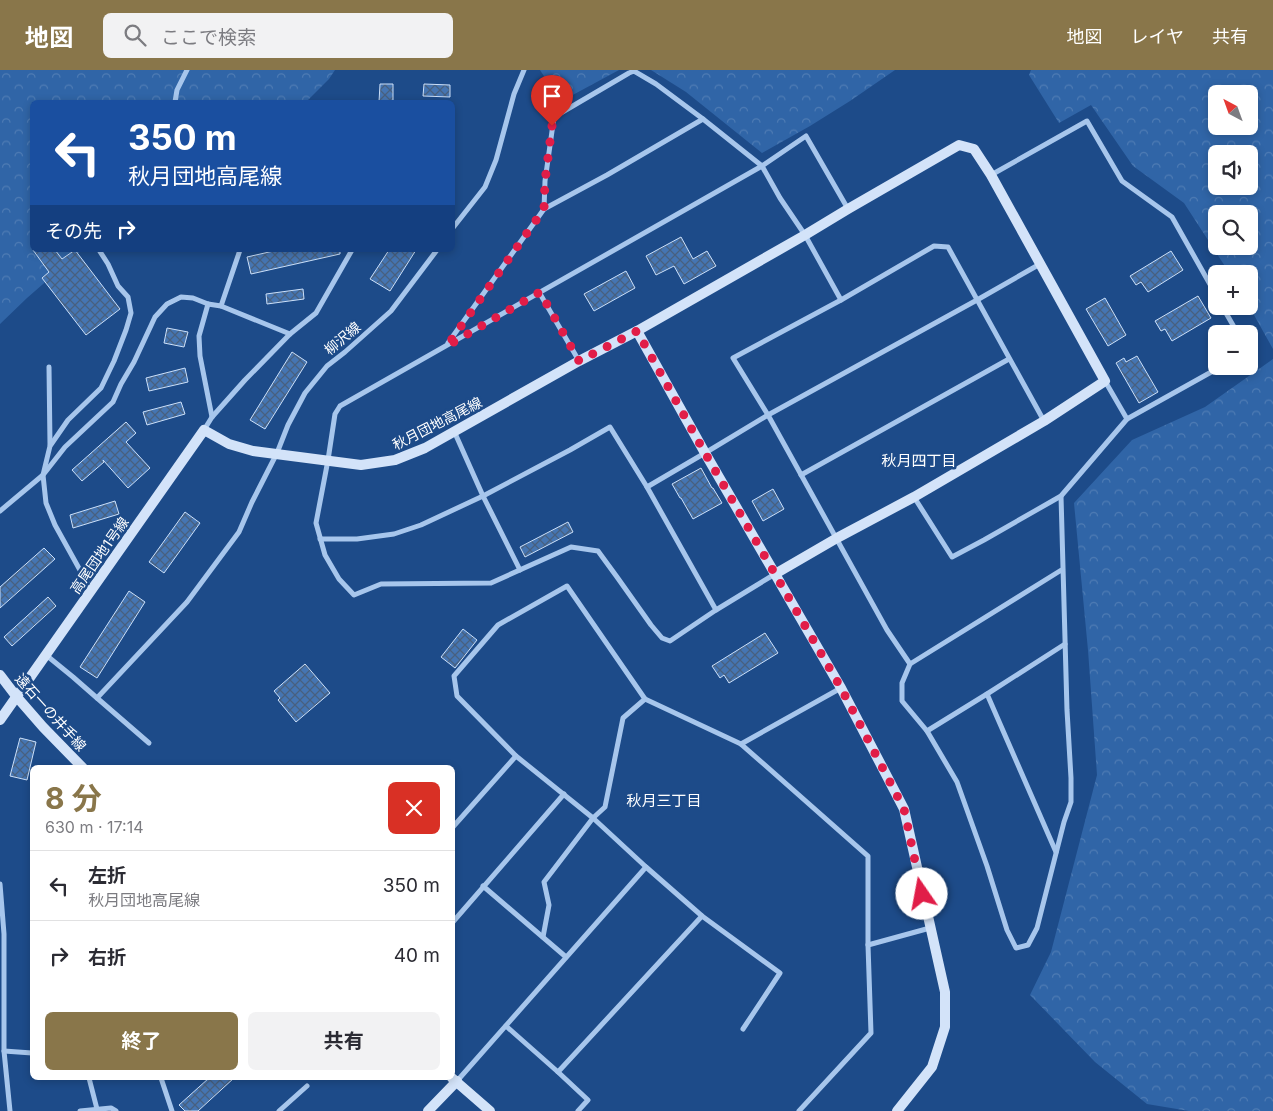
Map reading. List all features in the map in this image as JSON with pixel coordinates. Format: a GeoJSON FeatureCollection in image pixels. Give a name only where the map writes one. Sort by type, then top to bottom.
{"type":"FeatureCollection","features":[{"type":"Feature","properties":{"kind":"street"},"geometry":{"type":"LineString","coordinates":[[175,100],[177,90],[187,70]]}},
{"type":"Feature","properties":{"kind":"street"},"geometry":{"type":"LineString","coordinates":[[455,225],[484,187],[496,160],[514,94],[524,70]]}},
{"type":"Feature","properties":{"kind":"street"},"geometry":{"type":"LineString","coordinates":[[544,209],[545,181],[554,117],[634,71],[703,119],[762,166],[805,236],[840,300]]}},
{"type":"Feature","properties":{"kind":"street"},"geometry":{"type":"LineString","coordinates":[[447,346],[544,209],[607,176],[703,119]]}},
{"type":"Feature","properties":{"kind":"street"},"geometry":{"type":"LineString","coordinates":[[991,175],[1087,121],[1122,181],[1172,217],[1208,282]]}},
{"type":"Feature","properties":{"kind":"street"},"geometry":{"type":"LineString","coordinates":[[848,209],[806,136],[762,166],[340,406],[335,414],[316,523],[325,555],[340,579],[354,595],[381,584],[491,583],[571,548],[598,551],[651,625],[662,638],[670,641],[775,574],[914,497],[1044,421],[1105,381],[1127,418]]}},
{"type":"Feature","properties":{"kind":"street","name":"秋月団地高尾線"},"geometry":{"type":"LineString","coordinates":[[204,430],[228,444],[253,450],[361,465],[395,460],[424,448],[579,361],[637,331],[805,236],[959,145],[974,149],[991,175],[1105,381]]}},
{"type":"Feature","properties":{"kind":"street"},"geometry":{"type":"LineString","coordinates":[[910,664],[887,630],[768,415],[733,358],[934,246],[948,247],[1044,421]]}},
{"type":"Feature","properties":{"kind":"street"},"geometry":{"type":"LineString","coordinates":[[50,446],[68,420],[101,388],[117,354],[131,313],[128,297],[118,286],[100,252]]}},
{"type":"Feature","properties":{"kind":"street"},"geometry":{"type":"LineString","coordinates":[[221,306],[239,252]]}},
{"type":"Feature","properties":{"kind":"street"},"geometry":{"type":"LineString","coordinates":[[204,430],[212,417],[245,380],[290,334],[316,313],[351,252]]}},
{"type":"Feature","properties":{"kind":"street","name":"柳沢線"},"geometry":{"type":"LineString","coordinates":[[98,698],[187,602],[239,532],[277,453],[288,425],[305,393],[327,366],[391,311],[435,252]]}},
{"type":"Feature","properties":{"kind":"street"},"geometry":{"type":"LineString","coordinates":[[647,487],[768,415],[1040,264]]}},
{"type":"Feature","properties":{"kind":"street"},"geometry":{"type":"LineString","coordinates":[[540,292],[579,361]]}},
{"type":"Feature","properties":{"kind":"street"},"geometry":{"type":"LineString","coordinates":[[0,511],[43,475],[65,447],[113,402],[155,317],[167,304],[181,297],[193,298],[208,304],[221,306],[290,334]]}},
{"type":"Feature","properties":{"kind":"street"},"geometry":{"type":"LineString","coordinates":[[208,304],[199,342],[212,417]]}},
{"type":"Feature","properties":{"kind":"street"},"geometry":{"type":"LineString","coordinates":[[637,331],[841,688],[904,809],[945,992],[945,1027],[932,1067],[897,1111]]}},
{"type":"Feature","properties":{"kind":"street"},"geometry":{"type":"LineString","coordinates":[[801,475],[1009,358]]}},
{"type":"Feature","properties":{"kind":"street"},"geometry":{"type":"LineString","coordinates":[[49,367],[50,446],[43,475],[46,503],[55,525],[91,590]]}},
{"type":"Feature","properties":{"kind":"street"},"geometry":{"type":"LineString","coordinates":[[914,497],[952,557],[1061,496],[1127,418],[1208,374]]}},
{"type":"Feature","properties":{"kind":"street"},"geometry":{"type":"LineString","coordinates":[[320,539],[394,534],[421,525],[483,496],[570,450],[610,426],[647,487],[716,610]]}},
{"type":"Feature","properties":{"kind":"street","name":"高尾団地1号線"},"geometry":{"type":"LineString","coordinates":[[0,720],[204,430]]}},
{"type":"Feature","properties":{"kind":"street"},"geometry":{"type":"LineString","coordinates":[[454,431],[483,496],[520,570]]}},
{"type":"Feature","properties":{"kind":"street"},"geometry":{"type":"LineString","coordinates":[[1061,496],[1071,802],[1064,822],[1037,928],[1028,946],[1016,948],[1007,930],[987,866],[957,782],[927,730],[902,701],[902,683],[910,664],[1063,569]]}},
{"type":"Feature","properties":{"kind":"street"},"geometry":{"type":"LineString","coordinates":[[743,1029],[780,973],[702,916],[593,818],[516,756],[456,696],[454,676],[498,625],[567,586],[645,700],[741,744],[868,856],[868,945],[871,1033],[799,1111]]}},
{"type":"Feature","properties":{"kind":"street"},"geometry":{"type":"LineString","coordinates":[[927,730],[1065,644]]}},
{"type":"Feature","properties":{"kind":"street"},"geometry":{"type":"LineString","coordinates":[[45,655],[149,743]]}},
{"type":"Feature","properties":{"kind":"street","name":"遠石一の井手線"},"geometry":{"type":"LineString","coordinates":[[0,675],[43,727],[80,765]]}},
{"type":"Feature","properties":{"kind":"street"},"geometry":{"type":"LineString","coordinates":[[741,744],[841,688]]}},
{"type":"Feature","properties":{"kind":"street"},"geometry":{"type":"LineString","coordinates":[[987,694],[1057,852]]}},
{"type":"Feature","properties":{"kind":"street"},"geometry":{"type":"LineString","coordinates":[[544,937],[549,905],[544,882],[593,818],[605,807],[622,718],[645,700]]}},
{"type":"Feature","properties":{"kind":"street"},"geometry":{"type":"LineString","coordinates":[[455,825],[516,756]]}},
{"type":"Feature","properties":{"kind":"street"},"geometry":{"type":"LineString","coordinates":[[455,919],[564,794]]}},
{"type":"Feature","properties":{"kind":"street"},"geometry":{"type":"LineString","coordinates":[[428,1111],[506,1026],[646,867]]}},
{"type":"Feature","properties":{"kind":"street"},"geometry":{"type":"LineString","coordinates":[[0,884],[4,1051],[10,1111]]}},
{"type":"Feature","properties":{"kind":"street"},"geometry":{"type":"LineString","coordinates":[[483,886],[566,957]]}},
{"type":"Feature","properties":{"kind":"street"},"geometry":{"type":"LineString","coordinates":[[558,1072],[702,916]]}},
{"type":"Feature","properties":{"kind":"street"},"geometry":{"type":"LineString","coordinates":[[868,945],[930,928]]}},
{"type":"Feature","properties":{"kind":"street"},"geometry":{"type":"LineString","coordinates":[[506,1026],[588,1100],[578,1111]]}},
{"type":"Feature","properties":{"kind":"street"},"geometry":{"type":"LineString","coordinates":[[4,1051],[30,1053]]}},
{"type":"Feature","properties":{"kind":"street"},"geometry":{"type":"LineString","coordinates":[[90,1080],[97,1108]]}},
{"type":"Feature","properties":{"kind":"street"},"geometry":{"type":"LineString","coordinates":[[162,1080],[172,1111]]}},
{"type":"Feature","properties":{"kind":"street"},"geometry":{"type":"LineString","coordinates":[[455,1080],[490,1111]]}},
{"type":"Feature","properties":{"kind":"street"},"geometry":{"type":"LineString","coordinates":[[279,1111],[307,1086]]}},
{"type":"Feature","properties":{"kind":"street"},"geometry":{"type":"LineString","coordinates":[[80,1111],[97,1108],[111,1108],[116,1111]]}},
{"type":"Feature","properties":{"kind":"green space"},"geometry":{"type":"Polygon","coordinates":[[[0,70],[335,70],[329,79],[308,100],[30,100],[30,252],[80,252],[0,324],[0,70]]]}},
{"type":"Feature","properties":{"kind":"green space"},"geometry":{"type":"Polygon","coordinates":[[[540,70],[619,70],[569,97],[555,90],[540,70]]]}},
{"type":"Feature","properties":{"kind":"green space"},"geometry":{"type":"Polygon","coordinates":[[[651,70],[895,70],[810,126],[762,153],[686,92],[651,70]]]}},
{"type":"Feature","properties":{"kind":"green space"},"geometry":{"type":"Polygon","coordinates":[[[1031,70],[1273,70],[1273,349],[1254,315],[1258,315],[1258,265],[1224,265],[1218,255],[1258,255],[1258,205],[1208,205],[1208,240],[1184,203],[1133,166],[1091,105],[1059,123],[1029,75],[1031,70]]]}},
{"type":"Feature","properties":{"kind":"green space"},"geometry":{"type":"Polygon","coordinates":[[[1273,359],[1273,1111],[1189,1111],[1147,1104],[1095,1062],[1030,995],[1051,952],[1097,775],[1088,650],[1074,503],[1132,440],[1205,407],[1250,375],[1258,375],[1258,370],[1273,359]]]}},
{"type":"Feature","properties":{"kind":"building"},"geometry":{"type":"Polygon","coordinates":[[[380,84],[393,84],[393,100],[379,100],[380,84]]]}},
{"type":"Feature","properties":{"kind":"building"},"geometry":{"type":"Polygon","coordinates":[[[424,84],[450,85],[450,97],[423,96],[424,84]]]}},
{"type":"Feature","properties":{"kind":"building"},"geometry":{"type":"Polygon","coordinates":[[[681,237],[693,259],[707,251],[716,266],[684,284],[674,266],[656,275],[646,256],[681,237]]]}},
{"type":"Feature","properties":{"kind":"building"},"geometry":{"type":"Polygon","coordinates":[[[1171,251],[1183,270],[1148,292],[1141,282],[1136,285],[1130,276],[1171,251]]]}},
{"type":"Feature","properties":{"kind":"building"},"geometry":{"type":"Polygon","coordinates":[[[34,252],[57,252],[62,259],[72,252],[77,252],[120,309],[86,335],[42,278],[49,272],[34,252]]]}},
{"type":"Feature","properties":{"kind":"building"},"geometry":{"type":"Polygon","coordinates":[[[269,252],[340,252],[340,254],[251,274],[247,257],[269,252]]]}},
{"type":"Feature","properties":{"kind":"building"},"geometry":{"type":"Polygon","coordinates":[[[388,252],[415,252],[390,291],[370,279],[388,252]]]}},
{"type":"Feature","properties":{"kind":"building"},"geometry":{"type":"Polygon","coordinates":[[[626,271],[635,288],[594,311],[584,294],[626,271]]]}},
{"type":"Feature","properties":{"kind":"building"},"geometry":{"type":"Polygon","coordinates":[[[303,289],[304,299],[267,304],[266,294],[303,289]]]}},
{"type":"Feature","properties":{"kind":"building"},"geometry":{"type":"Polygon","coordinates":[[[1198,296],[1211,318],[1172,341],[1165,329],[1161,331],[1155,321],[1198,296]]]}},
{"type":"Feature","properties":{"kind":"building"},"geometry":{"type":"Polygon","coordinates":[[[1105,298],[1126,335],[1108,346],[1086,309],[1105,298]]]}},
{"type":"Feature","properties":{"kind":"building"},"geometry":{"type":"Polygon","coordinates":[[[167,328],[188,332],[184,347],[164,343],[167,328]]]}},
{"type":"Feature","properties":{"kind":"building"},"geometry":{"type":"Polygon","coordinates":[[[292,352],[307,362],[265,429],[250,420],[292,352]]]}},
{"type":"Feature","properties":{"kind":"building"},"geometry":{"type":"Polygon","coordinates":[[[1137,356],[1158,392],[1139,403],[1116,363],[1124,358],[1126,362],[1137,356]]]}},
{"type":"Feature","properties":{"kind":"building"},"geometry":{"type":"Polygon","coordinates":[[[185,368],[188,382],[149,391],[146,378],[185,368]]]}},
{"type":"Feature","properties":{"kind":"building"},"geometry":{"type":"Polygon","coordinates":[[[181,402],[185,414],[147,425],[143,412],[181,402]]]}},
{"type":"Feature","properties":{"kind":"building"},"geometry":{"type":"Polygon","coordinates":[[[126,422],[136,433],[126,442],[150,468],[128,488],[103,460],[104,462],[82,481],[72,470],[126,422]]]}},
{"type":"Feature","properties":{"kind":"building"},"geometry":{"type":"Polygon","coordinates":[[[701,468],[722,503],[693,519],[672,484],[701,468]]]}},
{"type":"Feature","properties":{"kind":"building"},"geometry":{"type":"Polygon","coordinates":[[[773,489],[784,509],[763,521],[752,501],[773,489]]]}},
{"type":"Feature","properties":{"kind":"building"},"geometry":{"type":"Polygon","coordinates":[[[115,501],[119,514],[73,528],[70,515],[115,501]]]}},
{"type":"Feature","properties":{"kind":"building"},"geometry":{"type":"Polygon","coordinates":[[[185,512],[200,523],[164,573],[149,562],[185,512]]]}},
{"type":"Feature","properties":{"kind":"building"},"geometry":{"type":"Polygon","coordinates":[[[568,522],[573,532],[525,557],[520,547],[568,522]]]}},
{"type":"Feature","properties":{"kind":"building"},"geometry":{"type":"Polygon","coordinates":[[[44,548],[55,559],[0,608],[0,587],[44,548]]]}},
{"type":"Feature","properties":{"kind":"building"},"geometry":{"type":"Polygon","coordinates":[[[129,591],[145,602],[97,678],[80,667],[129,591]]]}},
{"type":"Feature","properties":{"kind":"building"},"geometry":{"type":"Polygon","coordinates":[[[48,597],[56,606],[12,646],[4,637],[48,597]]]}},
{"type":"Feature","properties":{"kind":"building"},"geometry":{"type":"Polygon","coordinates":[[[463,629],[477,640],[455,668],[441,657],[463,629]]]}},
{"type":"Feature","properties":{"kind":"building"},"geometry":{"type":"Polygon","coordinates":[[[765,633],[778,653],[729,683],[724,675],[720,678],[712,666],[765,633]]]}},
{"type":"Feature","properties":{"kind":"building"},"geometry":{"type":"Polygon","coordinates":[[[305,664],[330,693],[296,722],[278,700],[280,698],[274,691],[305,664]]]}},
{"type":"Feature","properties":{"kind":"building"},"geometry":{"type":"Polygon","coordinates":[[[20,738],[36,742],[27,780],[10,776],[20,738]]]}},
{"type":"Feature","properties":{"kind":"building"},"geometry":{"type":"Polygon","coordinates":[[[207,1080],[232,1080],[198,1111],[185,1111],[179,1105],[207,1080]]]}},
{"type":"Feature","properties":{"kind":"district","name":"秋月四丁目"},"geometry":{"type":"Point","coordinates":[919,460]}},
{"type":"Feature","properties":{"kind":"district","name":"秋月三丁目"},"geometry":{"type":"Point","coordinates":[664,800]}},
{"type":"Feature","properties":{"kind":"route"},"geometry":{"type":"LineString","coordinates":[[552,126],[545,181],[544,209],[447,346],[540,292],[579,361],[637,331],[858,718],[904,809],[922,894]]}}]}
